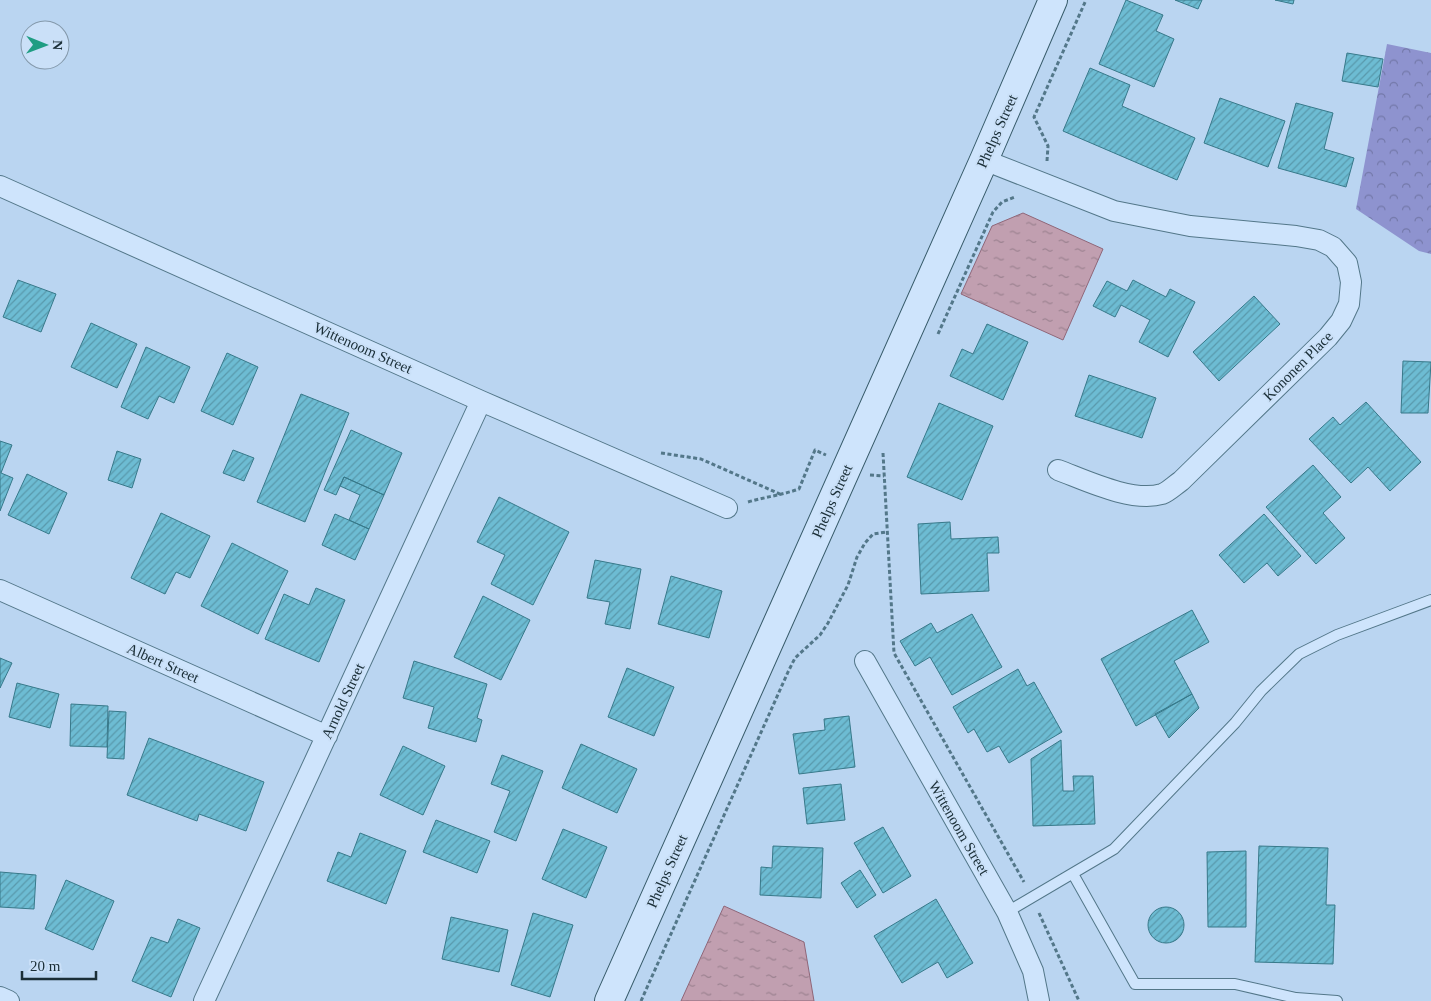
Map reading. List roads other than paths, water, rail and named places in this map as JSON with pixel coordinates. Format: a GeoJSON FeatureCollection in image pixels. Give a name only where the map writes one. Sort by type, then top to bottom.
{"type":"FeatureCollection","features":[{"type":"Feature","properties":{"kind":"main road","name":"Phelps Street"},"geometry":{"type":"LineString","coordinates":[[609,1001],[1053,5]]}},
{"type":"Feature","properties":{"kind":"street","name":"Kononen Place"},"geometry":{"type":"LineString","coordinates":[[984,160],[1114,211],[1190,226],[1319,240],[1333,247],[1347,263],[1351,282],[1349,304],[1337,326],[1321,344],[1175,486],[1162,494],[1140,496],[1115,491],[1058,470]]}},
{"type":"Feature","properties":{"kind":"street","name":"Wittenoom Street"},"geometry":{"type":"LineString","coordinates":[[0,186],[481,401],[727,508]]}},
{"type":"Feature","properties":{"kind":"street","name":"Arnold Street"},"geometry":{"type":"LineString","coordinates":[[204,1001],[481,401]]}},
{"type":"Feature","properties":{"kind":"street","name":"Albert Street"},"geometry":{"type":"LineString","coordinates":[[0,590],[327,736]]}},
{"type":"Feature","properties":{"kind":"street","name":"Wittenoom Street"},"geometry":{"type":"LineString","coordinates":[[865,661],[1007,912],[1033,971],[1039,1001]]}},
{"type":"Feature","properties":{"kind":"street"},"geometry":{"type":"LineString","coordinates":[[0,997],[9,1001]]}},
{"type":"Feature","properties":{"kind":"lane"},"geometry":{"type":"LineString","coordinates":[[1007,912],[1114,849],[1235,723],[1261,691],[1299,654],[1337,636],[1431,600]]}},
{"type":"Feature","properties":{"kind":"lane"},"geometry":{"type":"LineString","coordinates":[[1073,874],[1135,984],[1235,984],[1296,998],[1337,1001]]}},
{"type":"Feature","properties":{"kind":"water"},"geometry":{"type":"Polygon","coordinates":[[[1023,213],[1103,249],[1063,340],[961,294],[992,226],[1023,213]]]}},
{"type":"Feature","properties":{"kind":"water"},"geometry":{"type":"Polygon","coordinates":[[[724,906],[804,942],[814,1001],[681,1001],[724,906]]]}}]}
